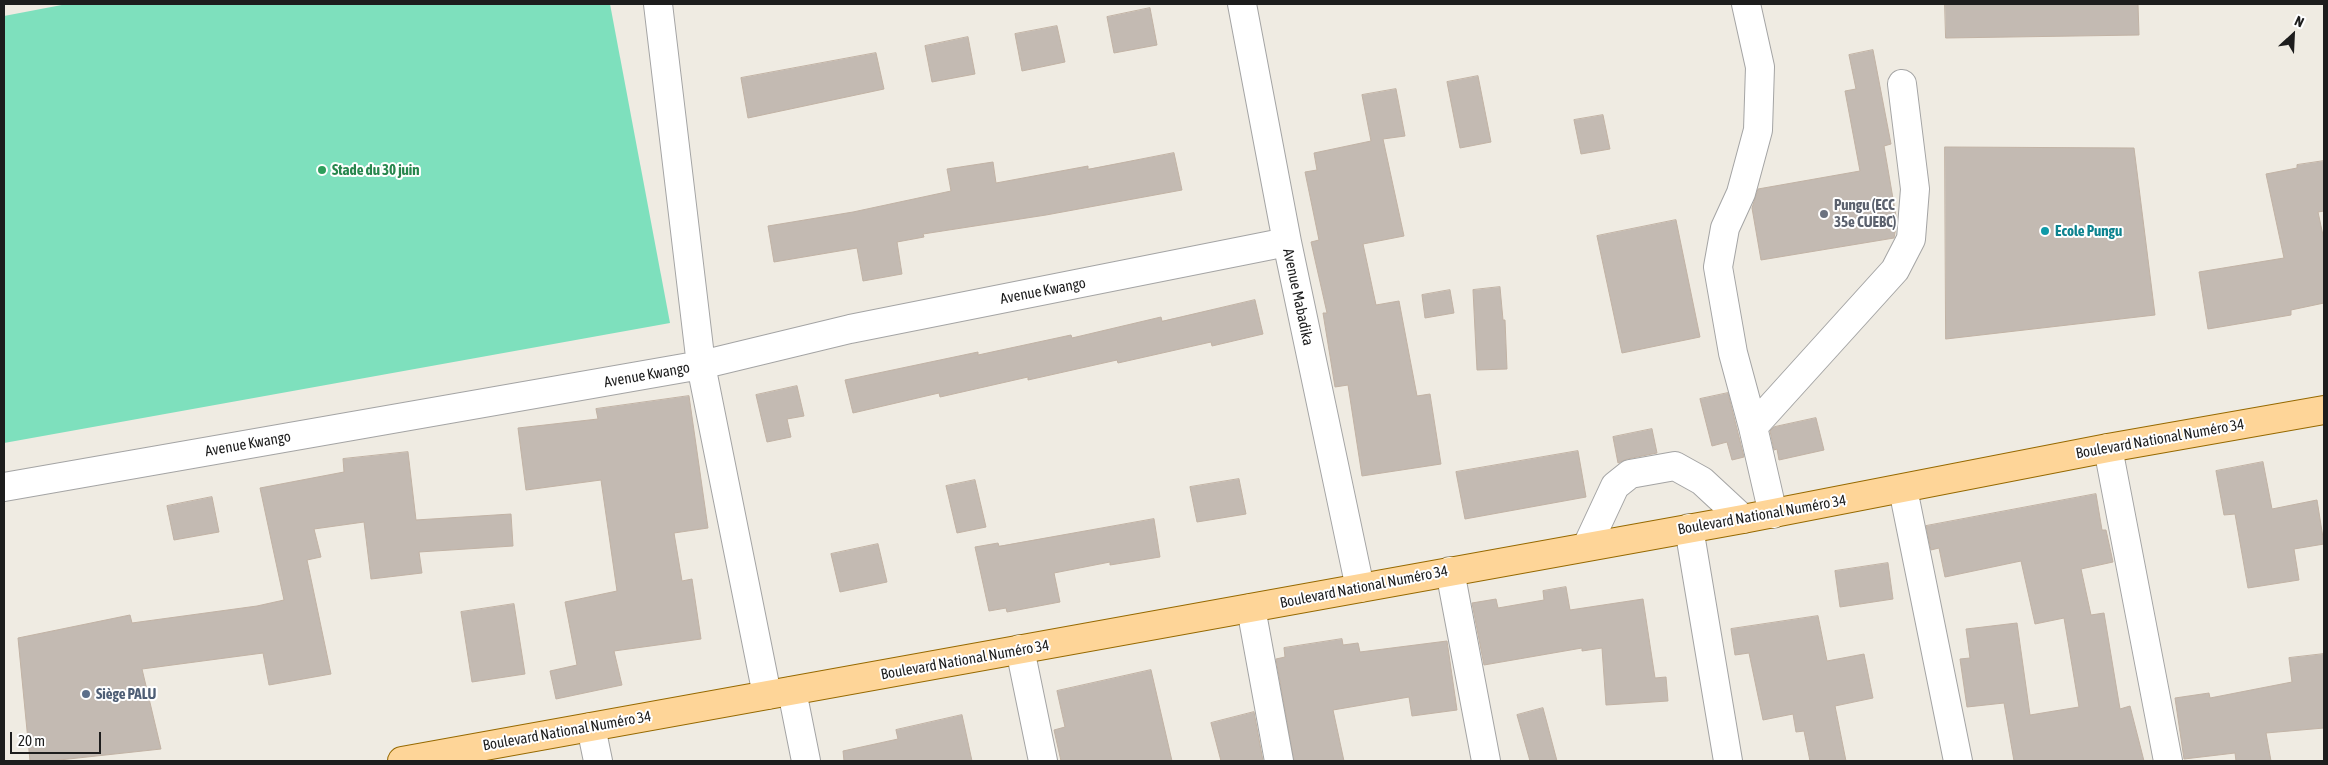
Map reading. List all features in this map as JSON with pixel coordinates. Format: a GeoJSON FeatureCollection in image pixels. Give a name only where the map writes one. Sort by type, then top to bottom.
{"type":"FeatureCollection","features":[{"type":"Feature","properties":{"kind":"main road","name":"Boulevard National Numéro 34"},"geometry":{"type":"LineString","coordinates":[[402,761],[1773,514],[2108,448],[2324,410]]}},
{"type":"Feature","properties":{"kind":"street"},"geometry":{"type":"LineString","coordinates":[[658,4],[701,365],[780,693],[806,761]]}},
{"type":"Feature","properties":{"kind":"street","name":"Avenue Mabadika"},"geometry":{"type":"LineString","coordinates":[[1242,4],[1286,242],[1360,588]]}},
{"type":"Feature","properties":{"kind":"street"},"geometry":{"type":"LineString","coordinates":[[1746,4],[1760,67],[1758,130],[1741,193],[1725,228],[1718,267],[1732,353],[1754,428],[1773,514]]}},
{"type":"Feature","properties":{"kind":"street"},"geometry":{"type":"LineString","coordinates":[[1754,428],[1895,270],[1912,239],[1915,189],[1902,84]]}},
{"type":"Feature","properties":{"kind":"street","name":"Avenue Kwango"},"geometry":{"type":"LineString","coordinates":[[4,487],[701,365],[850,329],[1286,242]]}},
{"type":"Feature","properties":{"kind":"street"},"geometry":{"type":"LineString","coordinates":[[2108,448],[2168,761]]}},
{"type":"Feature","properties":{"kind":"street"},"geometry":{"type":"LineString","coordinates":[[1587,546],[1615,486],[1630,474],[1657,469],[1675,466],[1702,481],[1743,519]]}},
{"type":"Feature","properties":{"kind":"street"},"geometry":{"type":"LineString","coordinates":[[1903,489],[1958,761]]}},
{"type":"Feature","properties":{"kind":"street"},"geometry":{"type":"LineString","coordinates":[[1689,528],[1728,761]]}},
{"type":"Feature","properties":{"kind":"street"},"geometry":{"type":"LineString","coordinates":[[1450,571],[1486,761]]}},
{"type":"Feature","properties":{"kind":"street"},"geometry":{"type":"LineString","coordinates":[[1251,608],[1279,761]]}},
{"type":"Feature","properties":{"kind":"street"},"geometry":{"type":"LineString","coordinates":[[1020,650],[1043,761]]}},
{"type":"Feature","properties":{"kind":"street"},"geometry":{"type":"LineString","coordinates":[[591,727],[598,761]]}},
{"type":"Feature","properties":{"kind":"green space","name":"Stade du 30 juin"},"geometry":{"type":"Polygon","coordinates":[[[67,4],[610,4],[670,323],[4,443],[4,16],[67,4]]]}},
{"type":"Feature","properties":{"kind":"building"},"geometry":{"type":"Polygon","coordinates":[[[1945,4],[2138,4],[2139,35],[1946,38],[1945,4]]]}},
{"type":"Feature","properties":{"kind":"building"},"geometry":{"type":"Polygon","coordinates":[[[1150,8],[1157,45],[1114,53],[1107,17],[1150,8]]]}},
{"type":"Feature","properties":{"kind":"building"},"geometry":{"type":"Polygon","coordinates":[[[1057,26],[1065,62],[1022,71],[1015,34],[1057,26]]]}},
{"type":"Feature","properties":{"kind":"building"},"geometry":{"type":"Polygon","coordinates":[[[968,37],[975,74],[932,82],[925,46],[968,37]]]}},
{"type":"Feature","properties":{"kind":"building","name":"Pungu (ECC 35e CUEBC)"},"geometry":{"type":"Polygon","coordinates":[[[1873,50],[1891,144],[1884,146],[1897,222],[1894,238],[1761,260],[1752,208],[1758,189],[1860,171],[1845,91],[1856,89],[1849,55],[1873,50]]]}},
{"type":"Feature","properties":{"kind":"building"},"geometry":{"type":"Polygon","coordinates":[[[876,53],[884,89],[748,118],[741,78],[876,53]]]}},
{"type":"Feature","properties":{"kind":"building"},"geometry":{"type":"Polygon","coordinates":[[[1478,76],[1491,142],[1460,148],[1447,82],[1478,76]]]}},
{"type":"Feature","properties":{"kind":"building"},"geometry":{"type":"Polygon","coordinates":[[[1396,89],[1405,136],[1383,139],[1404,236],[1363,244],[1376,305],[1399,301],[1417,396],[1430,394],[1441,464],[1362,476],[1348,385],[1335,387],[1323,313],[1327,313],[1311,242],[1319,240],[1305,172],[1317,170],[1314,153],[1371,141],[1362,95],[1396,89]]]}},
{"type":"Feature","properties":{"kind":"building"},"geometry":{"type":"Polygon","coordinates":[[[1603,115],[1610,149],[1581,154],[1574,120],[1603,115]]]}},
{"type":"Feature","properties":{"kind":"building","name":"Ecole Pungu"},"geometry":{"type":"Polygon","coordinates":[[[1945,147],[2134,148],[2155,315],[1946,339],[1945,147]]]}},
{"type":"Feature","properties":{"kind":"building"},"geometry":{"type":"Polygon","coordinates":[[[1174,153],[1182,190],[1046,215],[923,234],[924,237],[897,242],[902,274],[863,281],[857,248],[774,262],[768,226],[853,212],[951,191],[947,169],[993,162],[996,183],[1174,153]]]}},
{"type":"Feature","properties":{"kind":"building"},"geometry":{"type":"Polygon","coordinates":[[[2324,161],[2324,211],[2318,212],[2324,240],[2324,303],[2291,310],[2291,315],[2208,329],[2199,272],[2284,258],[2266,174],[2297,168],[2297,165],[2324,161]]]}},
{"type":"Feature","properties":{"kind":"building"},"geometry":{"type":"Polygon","coordinates":[[[1676,220],[1700,337],[1622,353],[1597,236],[1676,220]]]}},
{"type":"Feature","properties":{"kind":"building"},"geometry":{"type":"Polygon","coordinates":[[[1500,287],[1503,320],[1505,320],[1507,369],[1477,370],[1473,290],[1500,287]]]}},
{"type":"Feature","properties":{"kind":"building"},"geometry":{"type":"Polygon","coordinates":[[[1450,290],[1454,313],[1425,318],[1422,295],[1450,290]]]}},
{"type":"Feature","properties":{"kind":"building"},"geometry":{"type":"Polygon","coordinates":[[[1255,300],[1263,334],[1212,346],[1211,342],[1118,363],[1117,360],[1028,380],[1028,377],[940,397],[939,393],[853,413],[845,380],[978,352],[978,355],[1071,335],[1072,338],[1161,317],[1162,321],[1255,300]]]}},
{"type":"Feature","properties":{"kind":"building"},"geometry":{"type":"Polygon","coordinates":[[[797,386],[804,416],[787,419],[791,437],[767,442],[756,395],[797,386]]]}},
{"type":"Feature","properties":{"kind":"building"},"geometry":{"type":"Polygon","coordinates":[[[1728,393],[1744,457],[1732,460],[1727,442],[1712,446],[1700,399],[1728,393]]]}},
{"type":"Feature","properties":{"kind":"building"},"geometry":{"type":"Polygon","coordinates":[[[689,396],[708,528],[674,533],[682,581],[692,579],[701,639],[614,651],[622,685],[556,699],[550,671],[577,665],[565,602],[617,591],[601,480],[526,490],[518,428],[598,419],[596,409],[689,396]]]}},
{"type":"Feature","properties":{"kind":"building"},"geometry":{"type":"Polygon","coordinates":[[[1816,418],[1824,450],[1779,460],[1777,449],[1774,450],[1770,431],[1774,427],[1816,418]]]}},
{"type":"Feature","properties":{"kind":"building"},"geometry":{"type":"Polygon","coordinates":[[[1652,429],[1657,453],[1627,459],[1618,463],[1613,437],[1652,429]]]}},
{"type":"Feature","properties":{"kind":"building"},"geometry":{"type":"Polygon","coordinates":[[[1578,451],[1586,497],[1465,519],[1456,472],[1578,451]]]}},
{"type":"Feature","properties":{"kind":"building"},"geometry":{"type":"Polygon","coordinates":[[[408,452],[416,520],[511,514],[513,546],[419,552],[422,573],[371,579],[364,522],[314,529],[321,557],[307,560],[331,674],[269,685],[263,653],[142,669],[161,749],[50,761],[30,761],[18,638],[130,615],[132,623],[257,606],[284,600],[260,488],[344,472],[343,459],[408,452]]]}},
{"type":"Feature","properties":{"kind":"building"},"geometry":{"type":"Polygon","coordinates":[[[2263,462],[2272,509],[2317,500],[2324,544],[2294,549],[2299,580],[2248,588],[2235,514],[2224,515],[2216,471],[2263,462]]]}},
{"type":"Feature","properties":{"kind":"building"},"geometry":{"type":"Polygon","coordinates":[[[1239,479],[1246,514],[1197,522],[1190,487],[1239,479]]]}},
{"type":"Feature","properties":{"kind":"building"},"geometry":{"type":"Polygon","coordinates":[[[975,480],[986,527],[957,533],[946,486],[975,480]]]}},
{"type":"Feature","properties":{"kind":"building"},"geometry":{"type":"Polygon","coordinates":[[[2096,494],[2102,530],[2106,530],[2113,562],[2081,569],[2091,615],[2104,613],[2120,709],[2130,706],[2144,761],[2014,761],[2004,703],[1967,707],[1960,659],[1970,658],[1966,629],[2017,623],[2030,715],[2079,707],[2064,618],[2035,624],[2021,561],[1945,577],[1939,548],[1931,550],[1926,526],[2096,494]]]}},
{"type":"Feature","properties":{"kind":"building"},"geometry":{"type":"Polygon","coordinates":[[[212,497],[219,532],[174,540],[167,506],[212,497]]]}},
{"type":"Feature","properties":{"kind":"building"},"geometry":{"type":"Polygon","coordinates":[[[1154,519],[1160,557],[1110,565],[1110,562],[1054,573],[1060,602],[1007,612],[1006,608],[989,611],[975,547],[998,543],[999,546],[1154,519]]]}},
{"type":"Feature","properties":{"kind":"building"},"geometry":{"type":"Polygon","coordinates":[[[878,544],[887,582],[840,592],[831,554],[878,544]]]}},
{"type":"Feature","properties":{"kind":"building"},"geometry":{"type":"Polygon","coordinates":[[[1888,563],[1893,599],[1840,607],[1835,571],[1888,563]]]}},
{"type":"Feature","properties":{"kind":"building"},"geometry":{"type":"Polygon","coordinates":[[[1566,587],[1570,610],[1643,599],[1655,678],[1666,677],[1668,701],[1606,705],[1602,648],[1582,651],[1582,648],[1484,665],[1472,603],[1496,599],[1498,608],[1544,600],[1543,591],[1566,587]]]}},
{"type":"Feature","properties":{"kind":"building"},"geometry":{"type":"Polygon","coordinates":[[[514,604],[525,674],[472,682],[461,612],[514,604]]]}},
{"type":"Feature","properties":{"kind":"building"},"geometry":{"type":"Polygon","coordinates":[[[1818,616],[1827,661],[1864,654],[1873,698],[1835,706],[1846,761],[1810,761],[1804,731],[1796,732],[1793,714],[1763,720],[1749,653],[1735,655],[1731,629],[1818,616]]]}},
{"type":"Feature","properties":{"kind":"building"},"geometry":{"type":"Polygon","coordinates":[[[1342,639],[1343,645],[1358,643],[1360,652],[1447,641],[1457,710],[1412,716],[1409,697],[1333,710],[1344,761],[1294,761],[1276,659],[1285,657],[1284,648],[1342,639]]]}},
{"type":"Feature","properties":{"kind":"building"},"geometry":{"type":"Polygon","coordinates":[[[2324,654],[2324,728],[2266,733],[2271,761],[2236,761],[2235,753],[2184,759],[2175,698],[2209,693],[2210,698],[2292,682],[2289,658],[2324,654]]]}},
{"type":"Feature","properties":{"kind":"building"},"geometry":{"type":"Polygon","coordinates":[[[1151,670],[1172,761],[1061,761],[1054,730],[1065,727],[1057,691],[1151,670]]]}},
{"type":"Feature","properties":{"kind":"building"},"geometry":{"type":"Polygon","coordinates":[[[1543,708],[1557,761],[1530,761],[1517,715],[1543,708]]]}},
{"type":"Feature","properties":{"kind":"building"},"geometry":{"type":"Polygon","coordinates":[[[1254,712],[1263,761],[1221,761],[1211,723],[1254,712]]]}},
{"type":"Feature","properties":{"kind":"building"},"geometry":{"type":"Polygon","coordinates":[[[962,715],[972,761],[844,761],[843,751],[898,739],[896,730],[962,715]]]}},
{"type":"Feature","properties":{"kind":"place","name":"Stade du 30 juin"},"geometry":{"type":"Point","coordinates":[322,170]}},
{"type":"Feature","properties":{"kind":"place","name":"Pungu (ECC 35e CUEBC)"},"geometry":{"type":"Point","coordinates":[1824,214]}},
{"type":"Feature","properties":{"kind":"place","name":"Ecole Pungu"},"geometry":{"type":"Point","coordinates":[2045,231]}},
{"type":"Feature","properties":{"kind":"place","name":"Siège PALU"},"geometry":{"type":"Point","coordinates":[86,694]}}]}
